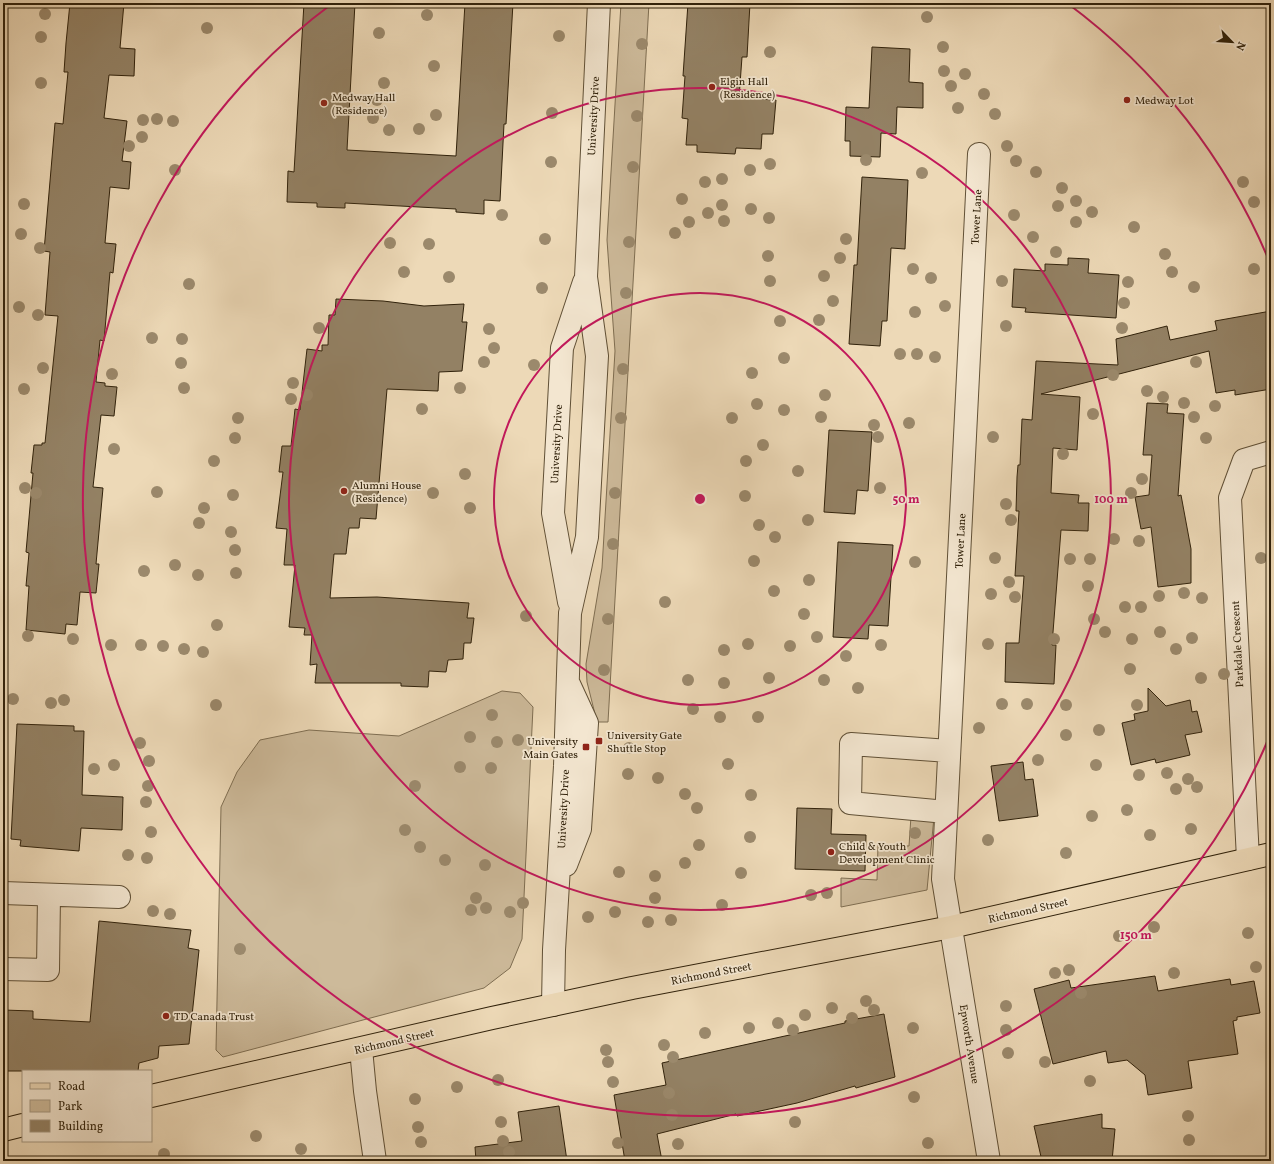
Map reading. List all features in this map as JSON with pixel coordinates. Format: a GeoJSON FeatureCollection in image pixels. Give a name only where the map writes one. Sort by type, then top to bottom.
{"type":"FeatureCollection","features":[{"type":"Feature","properties":{"kind":"main road","name":"Richmond Street"},"geometry":{"type":"LineString","coordinates":[[152,1096],[553,1005],[632,988],[951,927],[1271,854]]}},
{"type":"Feature","properties":{"kind":"main road"},"geometry":{"type":"LineString","coordinates":[[3,1130],[22,1126]]}},
{"type":"Feature","properties":{"kind":"street","name":"University Drive"},"geometry":{"type":"LineString","coordinates":[[553,1005],[554,950],[568,682],[570,614],[587,537],[597,356],[586,277],[598,3]]}},
{"type":"Feature","properties":{"kind":"street","name":"Tower Lane"},"geometry":{"type":"LineString","coordinates":[[951,927],[943,879],[979,154]]}},
{"type":"Feature","properties":{"kind":"street","name":"University Drive"},"geometry":{"type":"LineString","coordinates":[[570,614],[552,512],[562,348],[586,277]]}},
{"type":"Feature","properties":{"kind":"street","name":"Parkdale Crescent"},"geometry":{"type":"LineString","coordinates":[[1248,859],[1230,498],[1244,460],[1271,452]]}},
{"type":"Feature","properties":{"kind":"street"},"geometry":{"type":"LineString","coordinates":[[946,812],[850,803],[851,744],[949,751]]}},
{"type":"Feature","properties":{"kind":"street"},"geometry":{"type":"LineString","coordinates":[[3,893],[119,896]]}},
{"type":"Feature","properties":{"kind":"street"},"geometry":{"type":"LineString","coordinates":[[3,969],[48,970],[49,894]]}},
{"type":"Feature","properties":{"kind":"street","name":"Epworth Avenue"},"geometry":{"type":"LineString","coordinates":[[951,927],[989,1161]]}},
{"type":"Feature","properties":{"kind":"street"},"geometry":{"type":"LineString","coordinates":[[361,1049],[365,1091],[375,1161]]}},
{"type":"Feature","properties":{"kind":"green space"},"geometry":{"type":"Polygon","coordinates":[[[621,3],[649,3],[608,722],[597,722],[587,682],[586,664],[602,568],[615,351],[607,240],[621,3]]]}},
{"type":"Feature","properties":{"kind":"green space"},"geometry":{"type":"Polygon","coordinates":[[[502,691],[520,693],[533,707],[522,939],[510,968],[484,988],[223,1057],[216,1050],[221,807],[237,772],[260,740],[309,730],[399,736],[502,691]]]}},
{"type":"Feature","properties":{"kind":"green space"},"geometry":{"type":"Polygon","coordinates":[[[911,816],[934,817],[927,890],[841,907],[841,878],[877,880],[878,845],[909,846],[911,816]]]}},
{"type":"Feature","properties":{"kind":"building"},"geometry":{"type":"Polygon","coordinates":[[[70,3],[124,3],[120,48],[135,49],[134,76],[109,75],[104,118],[127,121],[122,161],[131,162],[129,189],[110,187],[105,243],[116,244],[113,273],[110,272],[104,341],[100,340],[96,382],[105,383],[105,386],[117,387],[114,416],[101,415],[93,487],[103,488],[96,564],[99,564],[96,593],[80,592],[77,625],[66,624],[65,634],[26,630],[29,586],[26,586],[29,553],[26,552],[34,445],[42,445],[42,443],[45,443],[58,316],[45,315],[50,252],[44,251],[55,123],[63,124],[68,72],[64,72],[70,3]]]}},
{"type":"Feature","properties":{"kind":"building","name":"Medway Hall (Residence)"},"geometry":{"type":"Polygon","coordinates":[[[304,3],[355,3],[347,150],[456,156],[465,3],[513,3],[500,201],[484,200],[484,214],[456,212],[456,209],[345,203],[345,208],[317,207],[317,203],[287,202],[288,171],[294,172],[304,3]]]}},
{"type":"Feature","properties":{"kind":"building","name":"Elgin Hall (Residence)"},"geometry":{"type":"Polygon","coordinates":[[[688,3],[750,3],[747,57],[742,57],[739,98],[776,100],[773,134],[762,134],[761,149],[736,148],[735,154],[697,152],[697,145],[686,145],[688,119],[682,118],[688,3]]]}},
{"type":"Feature","properties":{"kind":"building"},"geometry":{"type":"Polygon","coordinates":[[[872,47],[910,49],[909,82],[923,83],[923,108],[897,107],[896,134],[881,133],[880,157],[850,156],[850,141],[845,141],[846,107],[869,108],[872,47]]]}},
{"type":"Feature","properties":{"kind":"building"},"geometry":{"type":"Polygon","coordinates":[[[862,177],[908,180],[905,249],[891,248],[887,321],[882,321],[880,346],[849,344],[854,265],[857,265],[862,177]]]}},
{"type":"Feature","properties":{"kind":"building"},"geometry":{"type":"Polygon","coordinates":[[[1068,258],[1089,259],[1088,273],[1119,275],[1116,318],[1025,312],[1026,308],[1012,307],[1014,269],[1045,271],[1045,264],[1068,265],[1068,258]]]}},
{"type":"Feature","properties":{"kind":"building","name":"Alumni House (Residence)"},"geometry":{"type":"Polygon","coordinates":[[[336,299],[383,301],[424,306],[464,304],[462,322],[467,322],[462,371],[439,372],[438,391],[387,389],[376,519],[360,518],[359,528],[349,528],[346,554],[334,554],[330,598],[377,597],[469,603],[467,618],[474,618],[471,643],[464,643],[463,659],[448,660],[446,672],[429,671],[428,687],[401,686],[401,683],[315,683],[317,664],[310,665],[312,635],[304,635],[305,628],[289,627],[295,565],[284,565],[287,529],[276,528],[283,472],[279,472],[282,446],[291,446],[295,409],[300,410],[307,349],[322,351],[322,345],[328,345],[329,315],[335,315],[336,299]]]}},
{"type":"Feature","properties":{"kind":"building"},"geometry":{"type":"Polygon","coordinates":[[[1271,311],[1271,389],[1235,395],[1235,390],[1216,393],[1209,351],[1041,394],[1080,397],[1077,450],[1053,448],[1051,493],[1079,495],[1078,503],[1089,503],[1088,531],[1061,530],[1052,645],[1056,645],[1054,684],[1005,682],[1006,643],[1019,643],[1024,576],[1015,576],[1019,511],[1016,511],[1017,477],[1018,465],[1020,465],[1022,419],[1032,420],[1036,361],[1118,365],[1116,339],[1167,326],[1170,340],[1217,330],[1215,321],[1271,311]]]}},
{"type":"Feature","properties":{"kind":"building"},"geometry":{"type":"Polygon","coordinates":[[[1147,403],[1168,404],[1167,413],[1184,414],[1178,496],[1181,495],[1191,549],[1191,583],[1158,587],[1151,527],[1141,529],[1135,497],[1149,495],[1152,455],[1143,455],[1147,403]]]}},
{"type":"Feature","properties":{"kind":"building"},"geometry":{"type":"Polygon","coordinates":[[[829,430],[872,432],[868,491],[857,490],[855,514],[824,512],[829,430]]]}},
{"type":"Feature","properties":{"kind":"building"},"geometry":{"type":"Polygon","coordinates":[[[838,542],[893,545],[888,626],[869,625],[868,639],[833,637],[838,542]]]}},
{"type":"Feature","properties":{"kind":"building"},"geometry":{"type":"Polygon","coordinates":[[[1148,688],[1166,706],[1190,700],[1192,712],[1197,711],[1202,732],[1185,735],[1190,755],[1156,763],[1155,759],[1131,765],[1122,723],[1135,720],[1134,714],[1148,711],[1148,688]]]}},
{"type":"Feature","properties":{"kind":"building"},"geometry":{"type":"Polygon","coordinates":[[[17,724],[74,726],[74,731],[84,731],[82,795],[123,797],[122,830],[81,828],[79,851],[20,846],[21,840],[11,839],[17,724]]]}},
{"type":"Feature","properties":{"kind":"building"},"geometry":{"type":"Polygon","coordinates":[[[1023,762],[1025,780],[1033,779],[1038,816],[999,821],[991,766],[1023,762]]]}},
{"type":"Feature","properties":{"kind":"building","name":"Child & Youth Development Clinic"},"geometry":{"type":"Polygon","coordinates":[[[797,808],[832,809],[831,834],[866,835],[865,871],[795,869],[797,808]]]}},
{"type":"Feature","properties":{"kind":"building"},"geometry":{"type":"Polygon","coordinates":[[[99,921],[191,930],[188,948],[199,950],[189,1044],[159,1046],[158,1058],[139,1063],[138,1070],[3,1071],[3,1010],[33,1011],[33,1019],[90,1022],[99,921]]]}},
{"type":"Feature","properties":{"kind":"building"},"geometry":{"type":"Polygon","coordinates":[[[1155,976],[1158,991],[1230,979],[1231,985],[1254,981],[1260,1013],[1237,1017],[1237,1020],[1233,1021],[1238,1054],[1188,1061],[1192,1088],[1148,1095],[1145,1075],[1127,1060],[1108,1063],[1106,1051],[1053,1064],[1034,989],[1069,980],[1071,988],[1155,976]]]}},
{"type":"Feature","properties":{"kind":"building"},"geometry":{"type":"Polygon","coordinates":[[[884,1014],[895,1077],[856,1088],[855,1086],[797,1103],[737,1116],[736,1114],[657,1134],[662,1161],[625,1161],[614,1095],[666,1085],[662,1063],[845,1023],[845,1021],[884,1014]]]}},
{"type":"Feature","properties":{"kind":"building"},"geometry":{"type":"Polygon","coordinates":[[[559,1106],[567,1161],[476,1161],[475,1147],[522,1141],[518,1112],[559,1106]]]}},
{"type":"Feature","properties":{"kind":"building"},"geometry":{"type":"Polygon","coordinates":[[[1102,1114],[1102,1128],[1115,1129],[1112,1161],[1042,1161],[1034,1126],[1102,1114]]]}},
{"type":"Feature","properties":{"kind":"place","name":"Elgin Hall (Residence)"},"geometry":{"type":"Point","coordinates":[712,87]}},
{"type":"Feature","properties":{"kind":"place","name":"Medway Lot"},"geometry":{"type":"Point","coordinates":[1127,100]}},
{"type":"Feature","properties":{"kind":"place","name":"Medway Hall (Residence)"},"geometry":{"type":"Point","coordinates":[324,103]}},
{"type":"Feature","properties":{"kind":"place","name":"Alumni House (Residence)"},"geometry":{"type":"Point","coordinates":[344,491]}},
{"type":"Feature","properties":{"kind":"place","name":"University Gate Shuttle Stop"},"geometry":{"type":"Point","coordinates":[599,741]}},
{"type":"Feature","properties":{"kind":"place","name":"University Main Gates"},"geometry":{"type":"Point","coordinates":[586,747]}},
{"type":"Feature","properties":{"kind":"place","name":"Child & Youth Development Clinic"},"geometry":{"type":"Point","coordinates":[831,852]}},
{"type":"Feature","properties":{"kind":"place","name":"TD Canada Trust"},"geometry":{"type":"Point","coordinates":[166,1016]}}]}
